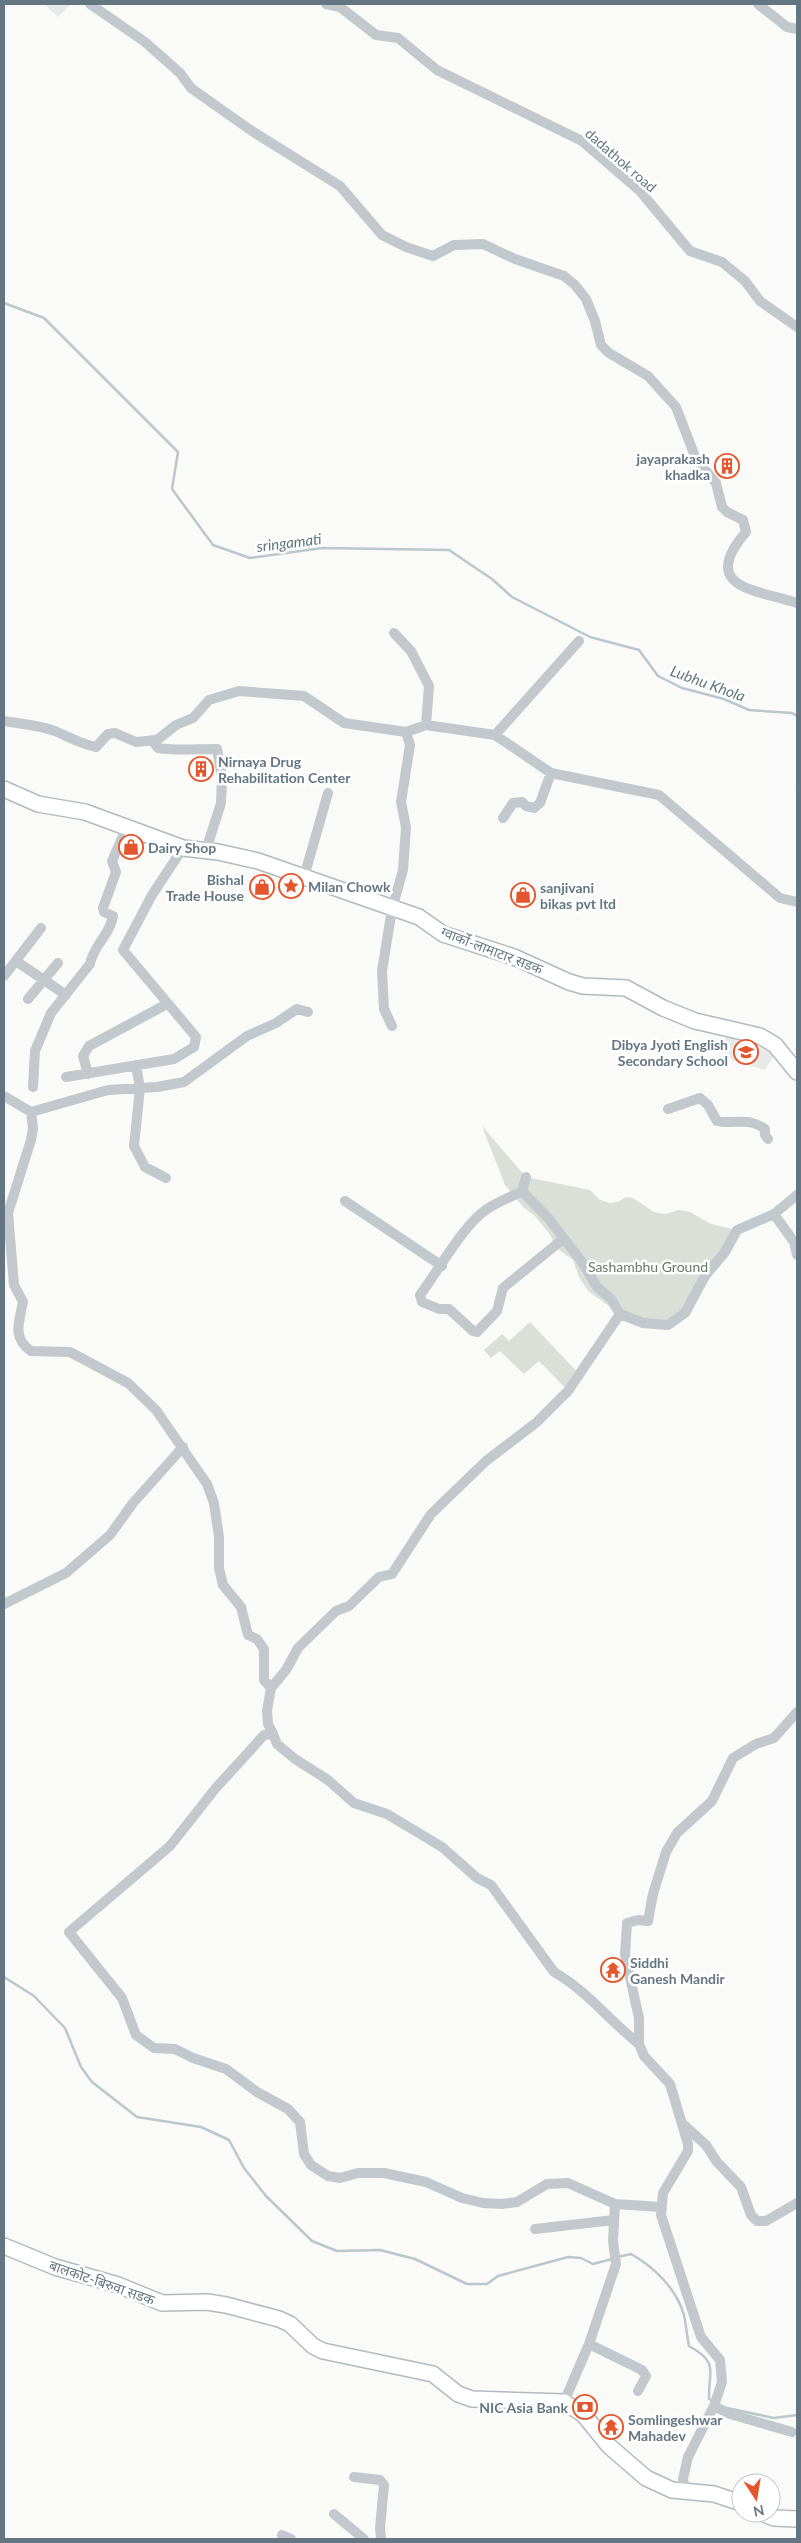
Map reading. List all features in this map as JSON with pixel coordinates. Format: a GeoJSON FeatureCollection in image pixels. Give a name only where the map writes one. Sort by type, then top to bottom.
{"type":"FeatureCollection","features":[{"type":"Feature","properties":{"kind":"main road","name":"ग्वार्को-लामाटार सडक"},"geometry":{"type":"LineString","coordinates":[[4,789],[38,804],[85,812],[183,848],[206,850],[258,861],[392,909],[420,917],[443,934],[514,957],[576,984],[626,988],[663,1008],[696,1021],[760,1036],[775,1045],[797,1072]]}},
{"type":"Feature","properties":{"kind":"main road","name":"बालकोट-बिरुवा सडक"},"geometry":{"type":"LineString","coordinates":[[4,2246],[55,2267],[118,2285],[162,2304],[207,2302],[265,2314],[290,2324],[313,2346],[323,2350],[433,2374],[458,2394],[472,2399],[564,2402]]}},
{"type":"Feature","properties":{"kind":"main road"},"geometry":{"type":"LineString","coordinates":[[564,2402],[584,2415],[609,2446],[646,2478],[672,2490],[714,2494],[731,2500]]}},
{"type":"Feature","properties":{"kind":"main road"},"geometry":{"type":"LineString","coordinates":[[781,2518],[797,2518]]}},
{"type":"Feature","properties":{"kind":"street"},"geometry":{"type":"LineString","coordinates":[[90,4],[145,42],[180,73],[192,88],[212,103],[252,132],[340,186],[382,235],[406,247],[433,256],[454,245],[483,244],[515,259],[564,276],[575,285],[586,299],[595,321],[601,345],[609,353],[648,376],[676,407],[696,459],[716,483],[722,507],[726,512],[743,520],[746,532],[739,540],[728,562],[728,568],[732,577],[745,589],[797,603]]}},
{"type":"Feature","properties":{"kind":"street","name":"dadathok road"},"geometry":{"type":"LineString","coordinates":[[326,4],[340,7],[376,35],[398,38],[437,70],[582,141],[640,190],[690,251],[722,262],[745,281],[760,301],[797,327]]}},
{"type":"Feature","properties":{"kind":"street"},"geometry":{"type":"LineString","coordinates":[[758,4],[787,27],[797,29]]}},
{"type":"Feature","properties":{"kind":"street"},"geometry":{"type":"LineString","coordinates":[[394,633],[411,651],[429,686],[426,725]]}},
{"type":"Feature","properties":{"kind":"street"},"geometry":{"type":"LineString","coordinates":[[495,735],[579,641]]}},
{"type":"Feature","properties":{"kind":"street"},"geometry":{"type":"LineString","coordinates":[[4,721],[34,725],[56,732],[82,745],[96,747],[108,734],[115,732],[136,742],[157,740],[176,725],[193,718],[209,700],[239,691],[304,696],[344,723],[406,732],[426,725],[495,735],[551,773],[659,795],[780,898],[797,902]]}},
{"type":"Feature","properties":{"kind":"street"},"geometry":{"type":"LineString","coordinates":[[392,1026],[384,1009],[382,971],[392,909],[403,870],[406,841],[406,827],[401,802],[410,746],[406,732]]}},
{"type":"Feature","properties":{"kind":"street"},"geometry":{"type":"LineString","coordinates":[[152,740],[158,748],[185,752],[190,749],[216,748],[222,777],[220,803],[206,850]]}},
{"type":"Feature","properties":{"kind":"street"},"geometry":{"type":"LineString","coordinates":[[503,818],[514,803],[522,802],[526,806],[534,808],[540,803],[551,773]]}},
{"type":"Feature","properties":{"kind":"street"},"geometry":{"type":"LineString","coordinates":[[304,877],[328,793]]}},
{"type":"Feature","properties":{"kind":"street"},"geometry":{"type":"LineString","coordinates":[[33,1087],[35,1051],[51,1013],[90,964],[91,956],[108,933],[113,916],[104,912],[103,908],[116,872],[112,861],[127,827]]}},
{"type":"Feature","properties":{"kind":"street"},"geometry":{"type":"LineString","coordinates":[[66,1077],[174,1059],[194,1047],[197,1041],[196,1037],[124,950],[152,895],[183,848]]}},
{"type":"Feature","properties":{"kind":"street"},"geometry":{"type":"LineString","coordinates":[[4,976],[41,928]]}},
{"type":"Feature","properties":{"kind":"street"},"geometry":{"type":"LineString","coordinates":[[16,961],[44,982],[66,995]]}},
{"type":"Feature","properties":{"kind":"street"},"geometry":{"type":"LineString","coordinates":[[28,999],[58,963]]}},
{"type":"Feature","properties":{"kind":"street"},"geometry":{"type":"LineString","coordinates":[[88,1074],[82,1056],[89,1046],[167,1004]]}},
{"type":"Feature","properties":{"kind":"street"},"geometry":{"type":"LineString","coordinates":[[4,1096],[31,1112],[101,1092],[157,1088],[184,1082],[247,1036],[276,1023],[297,1009],[308,1012]]}},
{"type":"Feature","properties":{"kind":"street"},"geometry":{"type":"LineString","coordinates":[[136,1065],[140,1088],[134,1146],[145,1167],[166,1178]]}},
{"type":"Feature","properties":{"kind":"street"},"geometry":{"type":"LineString","coordinates":[[668,1109],[695,1097],[700,1098],[708,1105],[717,1121],[742,1120],[761,1126],[765,1129],[765,1135],[768,1139]]}},
{"type":"Feature","properties":{"kind":"street"},"geometry":{"type":"LineString","coordinates":[[31,1112],[33,1128],[31,1140],[8,1213],[14,1285],[23,1302],[18,1324],[19,1341],[31,1351],[70,1352],[128,1383],[156,1410],[183,1447],[207,1484],[214,1503],[219,1537],[219,1568],[223,1585],[242,1607],[248,1635],[257,1639],[264,1649],[264,1680],[271,1688]]}},
{"type":"Feature","properties":{"kind":"street"},"geometry":{"type":"LineString","coordinates":[[526,1176],[522,1192],[486,1210],[460,1236],[442,1266],[420,1295],[422,1302],[439,1309],[449,1309],[476,1332],[497,1311],[503,1288],[563,1239]]}},
{"type":"Feature","properties":{"kind":"street"},"geometry":{"type":"LineString","coordinates":[[522,1192],[549,1220],[582,1262],[597,1287],[611,1299],[620,1314],[643,1323],[668,1325],[685,1313],[705,1276],[725,1252],[738,1230],[774,1214],[797,1195]]}},
{"type":"Feature","properties":{"kind":"street"},"geometry":{"type":"LineString","coordinates":[[345,1201],[442,1266]]}},
{"type":"Feature","properties":{"kind":"street"},"geometry":{"type":"LineString","coordinates":[[774,1214],[794,1242],[797,1255]]}},
{"type":"Feature","properties":{"kind":"street"},"geometry":{"type":"LineString","coordinates":[[620,1314],[568,1391],[537,1422],[486,1461],[431,1514],[392,1574],[378,1577],[349,1606],[336,1611],[298,1648],[286,1670],[271,1688],[267,1711],[268,1724],[277,1744],[295,1759],[328,1780],[354,1803],[387,1814],[442,1847],[477,1878],[491,1884],[554,1972],[568,1980],[614,2025],[639,2044]]}},
{"type":"Feature","properties":{"kind":"street"},"geometry":{"type":"LineString","coordinates":[[4,1604],[66,1573],[110,1535],[133,1503],[183,1447]]}},
{"type":"Feature","properties":{"kind":"street"},"geometry":{"type":"LineString","coordinates":[[685,2492],[683,2479],[688,2457],[722,2389],[720,2360],[701,2337],[664,2224],[661,2207],[663,2193],[688,2151],[684,2124],[670,2084],[644,2056],[639,2044],[639,2018],[626,1955],[627,1923],[638,1920],[648,1921],[653,1894],[666,1852],[677,1833],[712,1801],[733,1758],[756,1744],[774,1738],[797,1712]]}},
{"type":"Feature","properties":{"kind":"street"},"geometry":{"type":"LineString","coordinates":[[273,1734],[264,1735],[215,1789],[166,1851],[70,1932],[122,1998],[136,2035],[154,2048],[175,2049],[193,2058],[226,2069],[258,2092],[288,2109],[300,2122],[304,2154],[311,2165],[328,2176],[340,2178],[358,2173],[384,2173],[426,2182],[462,2198],[483,2203],[502,2204],[518,2202],[547,2184],[568,2184],[615,2204],[661,2207]]}},
{"type":"Feature","properties":{"kind":"street"},"geometry":{"type":"LineString","coordinates":[[684,2124],[706,2144],[717,2162],[741,2187],[751,2215],[757,2221],[766,2221],[797,2203]]}},
{"type":"Feature","properties":{"kind":"street"},"geometry":{"type":"LineString","coordinates":[[564,2402],[589,2344],[615,2259],[615,2204]]}},
{"type":"Feature","properties":{"kind":"street"},"geometry":{"type":"LineString","coordinates":[[535,2229],[614,2220]]}},
{"type":"Feature","properties":{"kind":"street"},"geometry":{"type":"LineString","coordinates":[[589,2344],[642,2370],[646,2376],[638,2391]]}},
{"type":"Feature","properties":{"kind":"street"},"geometry":{"type":"LineString","coordinates":[[715,2405],[730,2414],[792,2432]]}},
{"type":"Feature","properties":{"kind":"street"},"geometry":{"type":"LineString","coordinates":[[354,2477],[380,2480],[384,2485],[381,2539]]}},
{"type":"Feature","properties":{"kind":"street"},"geometry":{"type":"LineString","coordinates":[[334,2514],[361,2538]]}},
{"type":"Feature","properties":{"kind":"shaded area"},"geometry":{"type":"Polygon","coordinates":[[[44,4],[71,4],[58,17],[44,4]]]}},
{"type":"Feature","properties":{"kind":"shaded area","name":"Dibya Jyoti English Secondary School"},"geometry":{"type":"Polygon","coordinates":[[[727,1036],[751,1043],[774,1055],[765,1070],[734,1061],[719,1050],[727,1036]]]}},
{"type":"Feature","properties":{"kind":"green space","name":"Sashambhu Ground"},"geometry":{"type":"Polygon","coordinates":[[[482,1126],[526,1177],[590,1190],[600,1200],[610,1203],[618,1202],[626,1197],[633,1198],[654,1212],[665,1214],[679,1210],[690,1212],[711,1224],[737,1230],[685,1313],[668,1325],[624,1317],[588,1291],[579,1277],[573,1260],[555,1247],[551,1236],[535,1216],[523,1207],[505,1185],[482,1126]]]}},
{"type":"Feature","properties":{"kind":"green space"},"geometry":{"type":"Polygon","coordinates":[[[530,1322],[580,1375],[568,1391],[539,1361],[524,1374],[500,1351],[491,1358],[484,1350],[502,1334],[509,1341],[530,1322]]]}},
{"type":"Feature","properties":{"kind":"waterway","name":"sringamati"},"geometry":{"type":"LineString","coordinates":[[4,303],[44,318],[178,452],[172,489],[213,545],[250,558],[322,548],[449,550],[492,579],[512,597],[590,637],[639,650],[658,676],[682,688],[724,699],[749,710],[792,713],[797,716]]}},
{"type":"Feature","properties":{"kind":"waterway"},"geometry":{"type":"LineString","coordinates":[[4,1977],[34,1996],[65,2028],[81,2067],[92,2082],[137,2117],[201,2127],[229,2140],[244,2168],[266,2196],[312,2241],[337,2251],[380,2250],[415,2259],[467,2284],[487,2284],[498,2276],[568,2257],[581,2258],[593,2264],[612,2259]]}},
{"type":"Feature","properties":{"kind":"waterway"},"geometry":{"type":"LineString","coordinates":[[617,2257],[631,2254],[640,2259],[670,2287],[684,2315],[689,2346],[699,2352],[709,2363],[709,2399],[713,2401]]}},
{"type":"Feature","properties":{"kind":"waterway"},"geometry":{"type":"LineString","coordinates":[[727,2408],[774,2418],[797,2415]]}},
{"type":"Feature","properties":{"kind":"place","name":"jayaprakash khadka"},"geometry":{"type":"Point","coordinates":[727,466]}},
{"type":"Feature","properties":{"kind":"place","name":"Nirnaya Drug Rehabilitation Center"},"geometry":{"type":"Point","coordinates":[201,769]}},
{"type":"Feature","properties":{"kind":"place","name":"Dairy Shop"},"geometry":{"type":"Point","coordinates":[131,847]}},
{"type":"Feature","properties":{"kind":"place","name":"Milan Chowk"},"geometry":{"type":"Point","coordinates":[291,886]}},
{"type":"Feature","properties":{"kind":"place","name":"Bishal Trade House"},"geometry":{"type":"Point","coordinates":[262,887]}},
{"type":"Feature","properties":{"kind":"place","name":"sanjivani bikas pvt ltd"},"geometry":{"type":"Point","coordinates":[523,895]}},
{"type":"Feature","properties":{"kind":"place","name":"Dibya Jyoti English Secondary School"},"geometry":{"type":"Point","coordinates":[746,1052]}},
{"type":"Feature","properties":{"kind":"place","name":"Siddhi Ganesh Mandir"},"geometry":{"type":"Point","coordinates":[613,1970]}},
{"type":"Feature","properties":{"kind":"place","name":"NIC Asia Bank"},"geometry":{"type":"Point","coordinates":[585,2407]}},
{"type":"Feature","properties":{"kind":"place","name":"Somlingeshwar Mahadev"},"geometry":{"type":"Point","coordinates":[611,2427]}},
{"type":"Feature","properties":{"kind":"water label","name":"Lubhu Khola"},"geometry":{"type":"Point","coordinates":[708,683]}}]}
